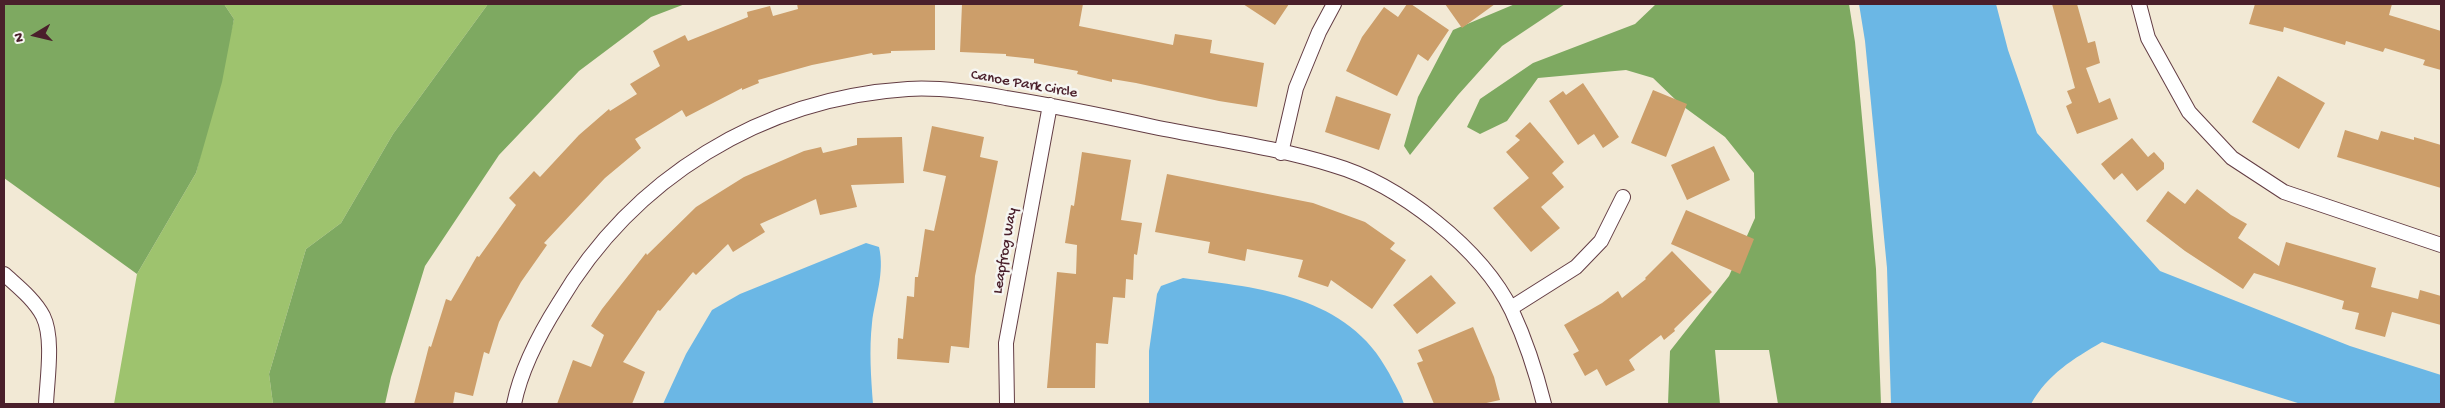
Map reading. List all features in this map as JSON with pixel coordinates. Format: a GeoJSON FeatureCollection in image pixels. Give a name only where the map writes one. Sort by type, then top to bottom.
{"type":"FeatureCollection","features":[{"type":"Feature","properties":{"kind":"street"},"geometry":{"type":"LineString","coordinates":[[1280,153],[1296,88],[1319,32],[1334,4]]}},
{"type":"Feature","properties":{"kind":"street"},"geometry":{"type":"LineString","coordinates":[[2139,4],[2148,38],[2189,112],[2232,158],[2284,192],[2441,245]]}},
{"type":"Feature","properties":{"kind":"street","name":"Canoe Park Circle"},"geometry":{"type":"LineString","coordinates":[[514,404],[516,391],[546,324],[577,272],[621,219],[680,170],[737,133],[800,108],[863,93],[910,88],[964,91],[1050,105],[1335,165],[1384,186],[1440,223],[1482,268],[1511,308],[1533,362],[1544,404]]}},
{"type":"Feature","properties":{"kind":"street","name":"Leapfrog Way"},"geometry":{"type":"LineString","coordinates":[[1007,404],[1006,344],[1050,105]]}},
{"type":"Feature","properties":{"kind":"street"},"geometry":{"type":"LineString","coordinates":[[1511,308],[1576,267],[1601,240],[1623,196]]}},
{"type":"Feature","properties":{"kind":"street"},"geometry":{"type":"LineString","coordinates":[[4,274],[29,297],[43,316],[48,337],[46,404]]}},
{"type":"Feature","properties":{"kind":"green space"},"geometry":{"type":"Polygon","coordinates":[[[4,4],[224,4],[234,19],[222,82],[196,173],[137,274],[4,178],[4,4]]]}},
{"type":"Feature","properties":{"kind":"green space"},"geometry":{"type":"Polygon","coordinates":[[[224,4],[488,4],[393,134],[341,223],[306,249],[269,374],[273,404],[114,404],[137,274],[196,173],[234,19],[224,4]]]}},
{"type":"Feature","properties":{"kind":"green space"},"geometry":{"type":"Polygon","coordinates":[[[488,4],[685,4],[651,17],[579,71],[499,155],[425,266],[391,377],[385,404],[273,404],[269,374],[306,249],[341,223],[393,134],[488,4]]]}},
{"type":"Feature","properties":{"kind":"green space"},"geometry":{"type":"Polygon","coordinates":[[[1515,4],[1565,4],[1502,46],[1458,95],[1410,155],[1404,146],[1418,97],[1453,30],[1515,4]]]}},
{"type":"Feature","properties":{"kind":"green space"},"geometry":{"type":"Polygon","coordinates":[[[1656,4],[1849,4],[1855,42],[1876,269],[1881,404],[1778,404],[1769,350],[1715,350],[1720,404],[1668,404],[1670,351],[1729,276],[1755,218],[1754,173],[1725,137],[1680,104],[1653,78],[1626,70],[1538,78],[1507,121],[1480,134],[1467,127],[1480,99],[1533,63],[1635,24],[1656,4]]]}},
{"type":"Feature","properties":{"kind":"water"},"geometry":{"type":"Polygon","coordinates":[[[1859,4],[1996,4],[2008,50],[2037,133],[2160,271],[2350,346],[2441,375],[2441,404],[2301,404],[2102,342],[2062,368],[2045,384],[2031,404],[1891,404],[1887,268],[1865,41],[1859,4]]]}},
{"type":"Feature","properties":{"kind":"water"},"geometry":{"type":"Polygon","coordinates":[[[866,243],[879,247],[881,257],[871,333],[873,404],[663,404],[686,354],[712,310],[740,294],[866,243]]]}},
{"type":"Feature","properties":{"kind":"water"},"geometry":{"type":"Polygon","coordinates":[[[1183,278],[1271,292],[1300,300],[1326,311],[1350,327],[1372,347],[1389,373],[1404,404],[1149,404],[1149,351],[1157,294],[1161,286],[1183,278]]]}},
{"type":"Feature","properties":{"kind":"building"},"geometry":{"type":"Polygon","coordinates":[[[797,4],[935,4],[935,50],[891,51],[891,53],[873,55],[872,53],[812,65],[758,80],[759,83],[742,90],[742,88],[686,117],[682,110],[635,139],[641,148],[605,178],[544,243],[547,245],[521,282],[499,322],[489,354],[484,352],[473,396],[455,392],[453,404],[414,404],[429,346],[431,347],[446,299],[451,301],[477,256],[479,257],[516,205],[509,198],[534,171],[540,177],[579,135],[609,109],[610,111],[637,94],[630,84],[660,66],[653,51],[685,35],[688,41],[748,17],[747,12],[770,6],[773,16],[798,9],[797,4]]]}},
{"type":"Feature","properties":{"kind":"building"},"geometry":{"type":"Polygon","coordinates":[[[962,4],[1083,4],[1079,26],[1173,45],[1175,34],[1212,40],[1210,53],[1264,63],[1257,107],[1219,101],[1136,83],[1112,79],[1112,82],[1077,74],[1078,71],[1034,63],[1034,59],[1006,56],[1006,54],[960,52],[962,4]]]}},
{"type":"Feature","properties":{"kind":"building"},"geometry":{"type":"Polygon","coordinates":[[[1243,4],[1289,4],[1275,25],[1243,4]]]}},
{"type":"Feature","properties":{"kind":"building"},"geometry":{"type":"Polygon","coordinates":[[[1407,4],[1411,4],[1449,30],[1428,61],[1418,54],[1397,96],[1346,71],[1362,37],[1384,7],[1398,17],[1407,4]]]}},
{"type":"Feature","properties":{"kind":"building"},"geometry":{"type":"Polygon","coordinates":[[[1445,4],[1495,4],[1462,28],[1445,4]]]}},
{"type":"Feature","properties":{"kind":"building"},"geometry":{"type":"Polygon","coordinates":[[[2052,4],[2077,4],[2088,43],[2095,41],[2100,63],[2086,68],[2099,103],[2110,98],[2118,119],[2077,134],[2066,106],[2072,103],[2067,91],[2075,88],[2052,4]]]}},
{"type":"Feature","properties":{"kind":"building"},"geometry":{"type":"Polygon","coordinates":[[[2255,4],[2392,4],[2389,15],[2441,31],[2441,70],[2423,65],[2425,60],[2385,48],[2383,52],[2346,41],[2345,45],[2284,27],[2283,32],[2249,24],[2255,4]]]}},
{"type":"Feature","properties":{"kind":"building"},"geometry":{"type":"Polygon","coordinates":[[[2278,76],[2325,103],[2299,149],[2252,122],[2278,76]]]}},
{"type":"Feature","properties":{"kind":"building"},"geometry":{"type":"Polygon","coordinates":[[[1583,83],[1619,137],[1603,148],[1594,134],[1578,145],[1549,101],[1563,91],[1566,95],[1583,83]]]}},
{"type":"Feature","properties":{"kind":"building"},"geometry":{"type":"Polygon","coordinates":[[[1653,90],[1687,104],[1666,157],[1631,143],[1653,90]]]}},
{"type":"Feature","properties":{"kind":"building"},"geometry":{"type":"Polygon","coordinates":[[[1336,96],[1391,114],[1379,150],[1325,132],[1336,96]]]}},
{"type":"Feature","properties":{"kind":"building"},"geometry":{"type":"Polygon","coordinates":[[[1530,122],[1564,162],[1552,173],[1564,187],[1541,207],[1560,228],[1531,252],[1493,208],[1529,178],[1506,152],[1520,140],[1515,136],[1530,122]]]}},
{"type":"Feature","properties":{"kind":"building"},"geometry":{"type":"Polygon","coordinates":[[[932,126],[984,137],[980,157],[998,161],[975,276],[969,348],[951,346],[949,363],[897,359],[898,338],[903,339],[907,296],[914,297],[915,277],[918,277],[925,229],[934,231],[946,176],[923,171],[932,126]]]}},
{"type":"Feature","properties":{"kind":"building"},"geometry":{"type":"Polygon","coordinates":[[[2345,130],[2378,140],[2381,131],[2414,140],[2414,137],[2441,145],[2441,188],[2337,157],[2345,130]]]}},
{"type":"Feature","properties":{"kind":"building"},"geometry":{"type":"Polygon","coordinates":[[[902,137],[904,183],[851,185],[857,207],[820,215],[816,199],[760,224],[765,232],[733,252],[728,244],[696,275],[693,272],[660,311],[658,310],[623,362],[645,372],[632,404],[557,404],[573,360],[591,367],[604,335],[591,326],[602,309],[646,253],[647,255],[696,207],[744,177],[804,151],[821,147],[823,153],[857,145],[857,138],[902,137]]]}},
{"type":"Feature","properties":{"kind":"building"},"geometry":{"type":"Polygon","coordinates":[[[2132,138],[2148,157],[2154,152],[2164,163],[2164,169],[2137,191],[2122,173],[2114,180],[2101,164],[2132,138]]]}},
{"type":"Feature","properties":{"kind":"building"},"geometry":{"type":"Polygon","coordinates":[[[1714,146],[1730,180],[1687,200],[1671,165],[1714,146]]]}},
{"type":"Feature","properties":{"kind":"building"},"geometry":{"type":"Polygon","coordinates":[[[1082,152],[1131,160],[1121,220],[1142,223],[1137,255],[1134,254],[1133,280],[1126,279],[1125,298],[1113,297],[1108,344],[1096,343],[1095,388],[1047,388],[1057,272],[1076,274],[1077,245],[1065,243],[1071,205],[1074,206],[1082,152]]]}},
{"type":"Feature","properties":{"kind":"building"},"geometry":{"type":"Polygon","coordinates":[[[1167,174],[1313,203],[1365,222],[1395,243],[1390,249],[1406,260],[1372,309],[1331,280],[1328,287],[1298,277],[1303,260],[1247,249],[1245,261],[1208,253],[1210,242],[1155,232],[1167,174]]]}},
{"type":"Feature","properties":{"kind":"building"},"geometry":{"type":"Polygon","coordinates":[[[2197,189],[2231,215],[2247,224],[2238,238],[2279,266],[2286,242],[2376,268],[2371,287],[2418,299],[2420,290],[2441,296],[2441,325],[2392,312],[2385,337],[2355,329],[2359,313],[2342,309],[2344,301],[2254,273],[2243,289],[2185,251],[2146,221],[2168,191],[2185,204],[2197,189]]]}},
{"type":"Feature","properties":{"kind":"building"},"geometry":{"type":"Polygon","coordinates":[[[1686,210],[1754,239],[1740,274],[1671,244],[1686,210]]]}},
{"type":"Feature","properties":{"kind":"building"},"geometry":{"type":"Polygon","coordinates":[[[1672,251],[1712,292],[1674,329],[1675,331],[1664,340],[1661,335],[1629,360],[1635,370],[1606,386],[1597,369],[1585,376],[1573,354],[1579,351],[1564,325],[1602,303],[1618,291],[1622,298],[1646,279],[1672,251]]]}},
{"type":"Feature","properties":{"kind":"building"},"geometry":{"type":"Polygon","coordinates":[[[1431,275],[1456,303],[1417,334],[1393,305],[1431,275]]]}},
{"type":"Feature","properties":{"kind":"building"},"geometry":{"type":"Polygon","coordinates":[[[1473,327],[1494,377],[1500,400],[1482,404],[1434,404],[1417,363],[1423,361],[1418,350],[1473,327]]]}}]}
